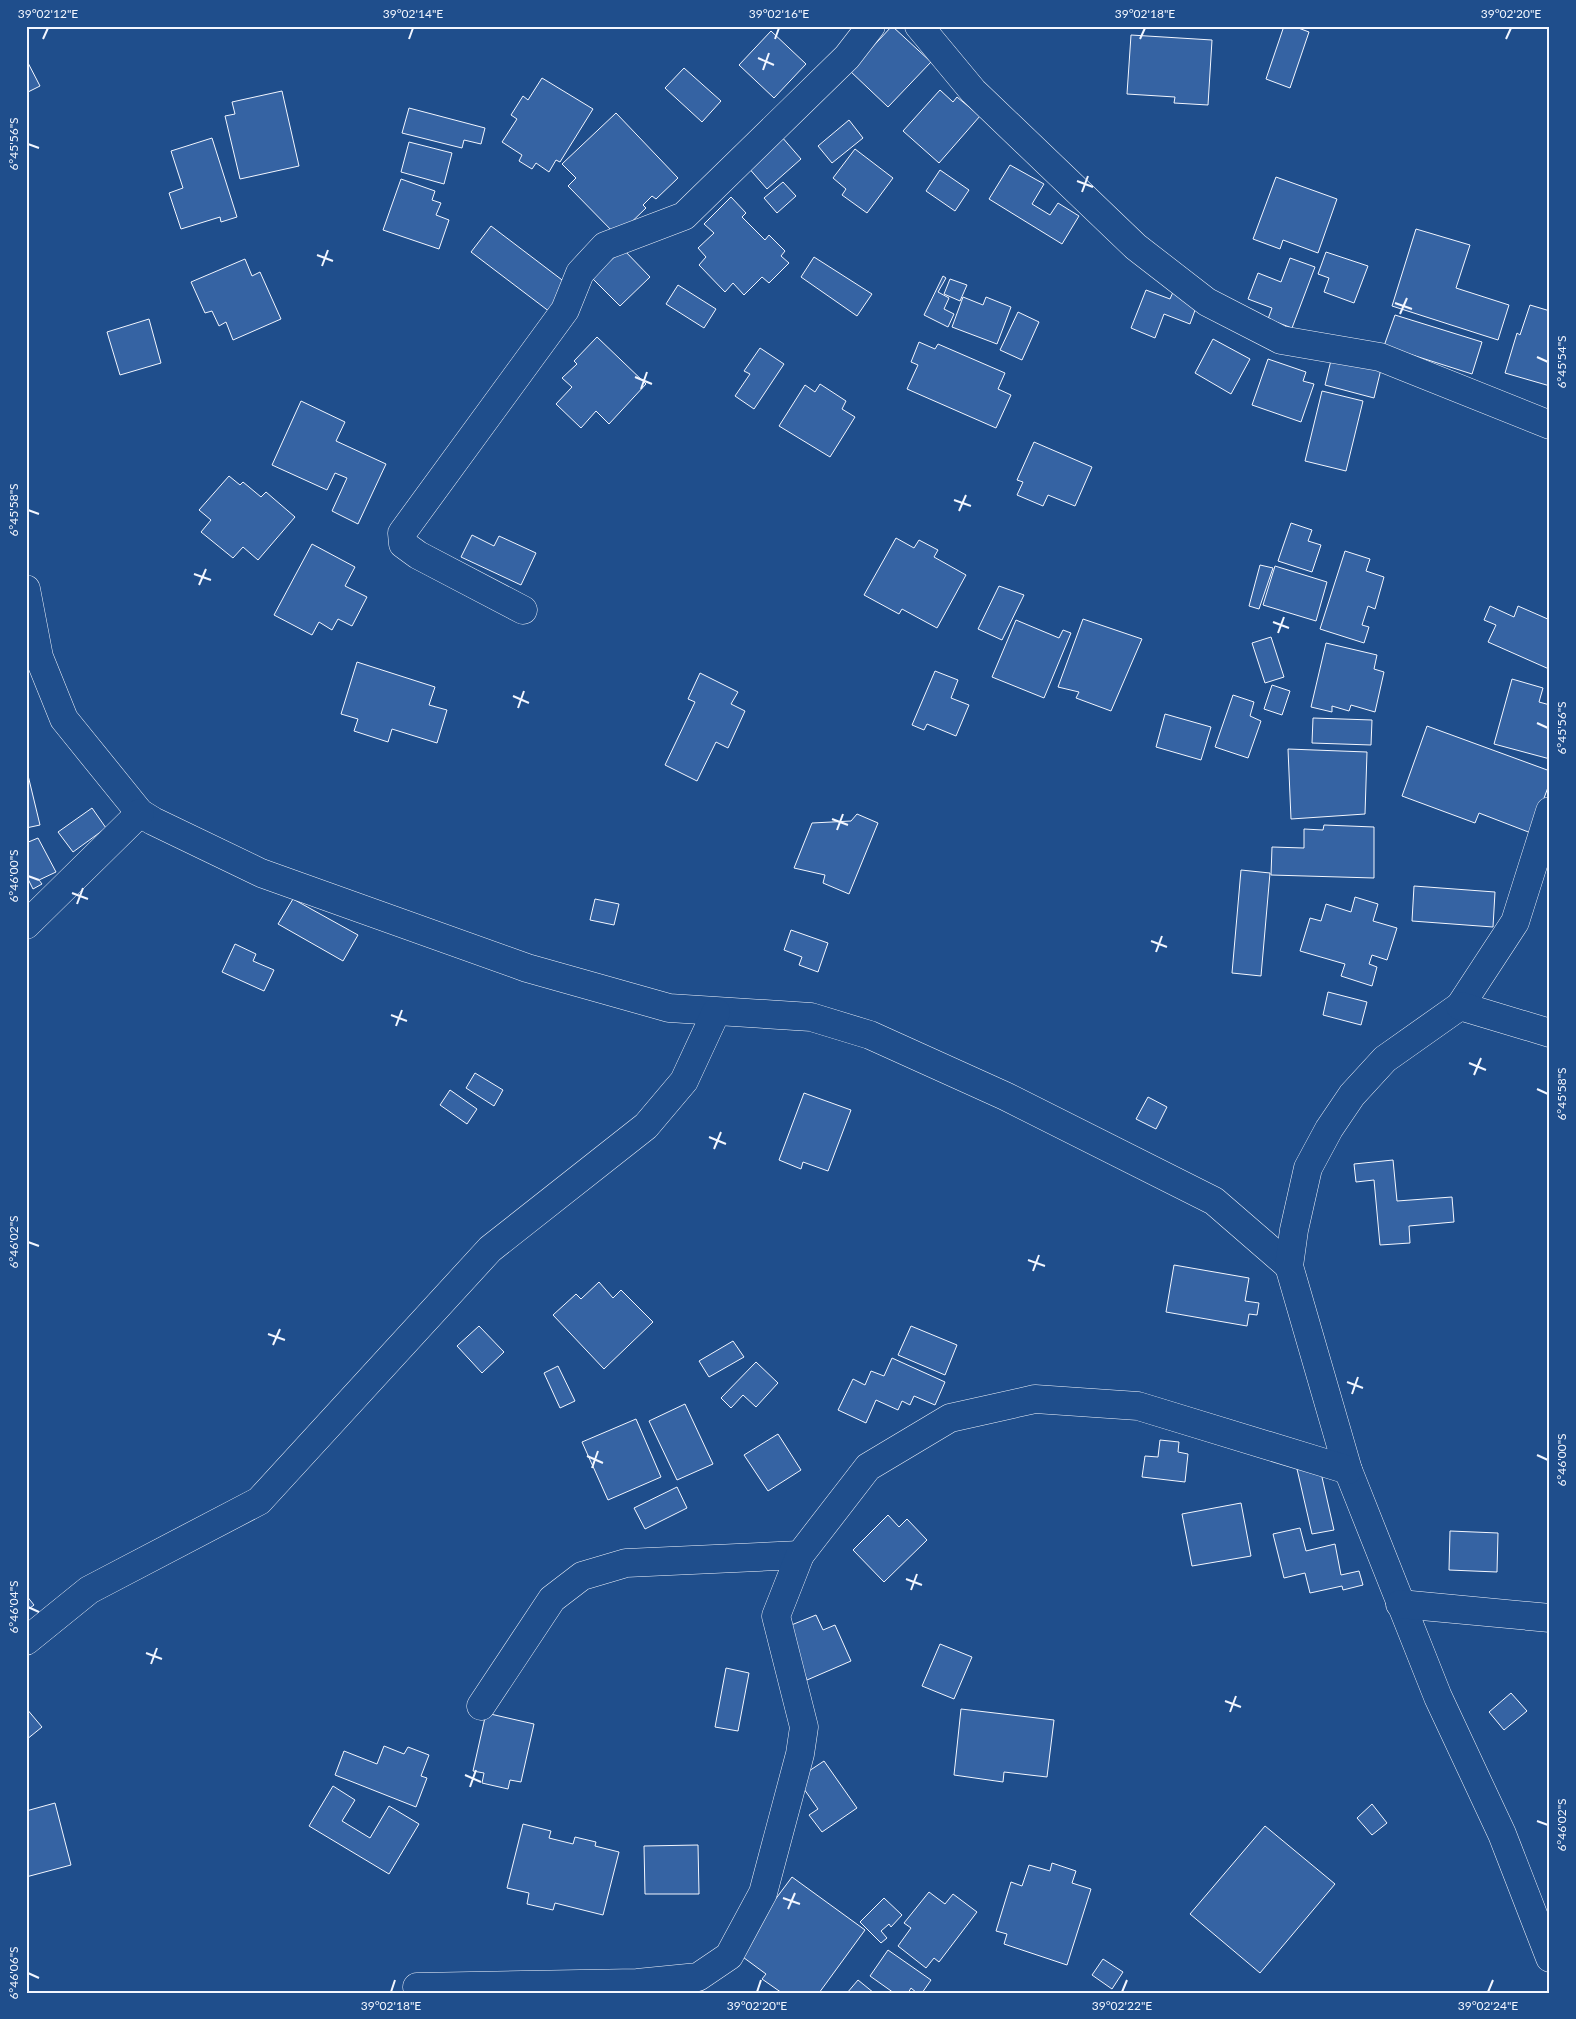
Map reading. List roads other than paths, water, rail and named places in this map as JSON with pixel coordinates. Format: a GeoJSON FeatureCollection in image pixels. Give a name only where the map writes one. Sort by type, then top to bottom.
{"type":"FeatureCollection","features":[{"type":"Feature","properties":{"kind":"street"},"geometry":{"type":"LineString","coordinates":[[523,610],[418,555],[403,544],[402,532],[565,310],[580,273],[605,246],[684,216],[847,57],[871,26]]}},
{"type":"Feature","properties":{"kind":"street"},"geometry":{"type":"LineString","coordinates":[[919,26],[973,91],[1136,247],[1207,302],[1281,340],[1380,357],[1550,424]]}},
{"type":"Feature","properties":{"kind":"street"},"geometry":{"type":"LineString","coordinates":[[26,589],[40,657],[64,719],[140,812],[153,821],[261,873],[527,968],[669,1008],[811,1018],[870,1035],[1005,1096],[1214,1200],[1288,1266]]}},
{"type":"Feature","properties":{"kind":"street"},"geometry":{"type":"LineString","coordinates":[[1550,811],[1516,922],[1460,1006],[1385,1059],[1352,1095],[1329,1129],[1308,1168],[1288,1266],[1348,1470],[1438,1697],[1502,1834],[1550,1958]]}},
{"type":"Feature","properties":{"kind":"street"},"geometry":{"type":"LineString","coordinates":[[26,925],[140,812]]}},
{"type":"Feature","properties":{"kind":"street"},"geometry":{"type":"LineString","coordinates":[[1460,1006],[1550,1033]]}},
{"type":"Feature","properties":{"kind":"street"},"geometry":{"type":"LineString","coordinates":[[26,1641],[89,1590],[259,1501],[490,1249],[646,1126],[684,1081],[716,1012]]}},
{"type":"Feature","properties":{"kind":"street"},"geometry":{"type":"LineString","coordinates":[[418,1987],[637,1983],[698,1977],[729,1956],[763,1893],[800,1754],[804,1727],[776,1616],[800,1555],[868,1467],[950,1418],[1036,1399],[1138,1406],[1348,1470]]}},
{"type":"Feature","properties":{"kind":"street"},"geometry":{"type":"LineString","coordinates":[[481,1706],[552,1599],[582,1576],[626,1563],[800,1555]]}},
{"type":"Feature","properties":{"kind":"street"},"geometry":{"type":"LineString","coordinates":[[1400,1604],[1550,1618]]}}]}
